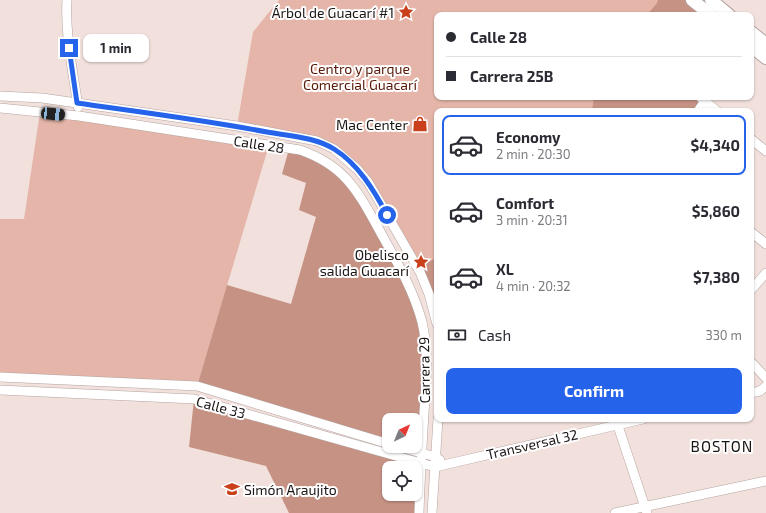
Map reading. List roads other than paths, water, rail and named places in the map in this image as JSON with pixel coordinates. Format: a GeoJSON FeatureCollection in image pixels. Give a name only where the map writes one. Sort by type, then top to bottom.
{"type":"FeatureCollection","features":[{"type":"Feature","properties":{"kind":"main road"},"geometry":{"type":"LineString","coordinates":[[692,0],[707,12]]}},
{"type":"Feature","properties":{"kind":"main road"},"geometry":{"type":"LineString","coordinates":[[711,0],[725,12]]}},
{"type":"Feature","properties":{"kind":"main road"},"geometry":{"type":"LineString","coordinates":[[754,34],[766,44]]}},
{"type":"Feature","properties":{"kind":"main road"},"geometry":{"type":"LineString","coordinates":[[754,48],[766,58]]}},
{"type":"Feature","properties":{"kind":"street"},"geometry":{"type":"LineString","coordinates":[[67,0],[67,34],[79,116]]}},
{"type":"Feature","properties":{"kind":"street","name":"Calle 28"},"geometry":{"type":"LineString","coordinates":[[0,96],[42,98],[237,126],[317,141],[334,149],[352,164],[368,182],[420,272]]}},
{"type":"Feature","properties":{"kind":"street"},"geometry":{"type":"LineString","coordinates":[[703,100],[713,108]]}},
{"type":"Feature","properties":{"kind":"street","name":"Calle 28"},"geometry":{"type":"LineString","coordinates":[[0,108],[79,116],[300,150],[314,155],[327,162],[347,179],[355,189],[403,273],[415,300],[422,324]]}},
{"type":"Feature","properties":{"kind":"street"},"geometry":{"type":"LineString","coordinates":[[754,141],[766,151]]}},
{"type":"Feature","properties":{"kind":"street"},"geometry":{"type":"LineString","coordinates":[[754,234],[766,244]]}},
{"type":"Feature","properties":{"kind":"street","name":"Carrera 29"},"geometry":{"type":"LineString","coordinates":[[420,272],[429,294],[434,313]]}},
{"type":"Feature","properties":{"kind":"street"},"geometry":{"type":"LineString","coordinates":[[754,287],[766,273]]}},
{"type":"Feature","properties":{"kind":"street","name":"Carrera 29"},"geometry":{"type":"LineString","coordinates":[[421,461],[426,384],[425,347],[422,324]]}},
{"type":"Feature","properties":{"kind":"street"},"geometry":{"type":"LineString","coordinates":[[754,365],[766,378]]}},
{"type":"Feature","properties":{"kind":"street","name":"Calle 33"},"geometry":{"type":"LineString","coordinates":[[0,377],[197,386],[382,442]]}},
{"type":"Feature","properties":{"kind":"street"},"geometry":{"type":"LineString","coordinates":[[99,395],[100,382]]}},
{"type":"Feature","properties":{"kind":"street"},"geometry":{"type":"LineString","coordinates":[[754,392],[760,391],[766,386]]}},
{"type":"Feature","properties":{"kind":"street","name":"Calle 33"},"geometry":{"type":"LineString","coordinates":[[0,390],[194,399],[410,461]]}},
{"type":"Feature","properties":{"kind":"street","name":"Carrera 29"},"geometry":{"type":"LineString","coordinates":[[432,513],[438,422]]}},
{"type":"Feature","properties":{"kind":"street"},"geometry":{"type":"LineString","coordinates":[[616,422],[646,510]]}},
{"type":"Feature","properties":{"kind":"street","name":"Transversal 32"},"geometry":{"type":"LineString","coordinates":[[435,467],[616,422]]}},
{"type":"Feature","properties":{"kind":"street"},"geometry":{"type":"LineString","coordinates":[[419,453],[436,457],[446,464]]}},
{"type":"Feature","properties":{"kind":"street","name":"Calle 33"},"geometry":{"type":"LineString","coordinates":[[422,464],[435,467]]}},
{"type":"Feature","properties":{"kind":"street"},"geometry":{"type":"LineString","coordinates":[[615,513],[646,510],[766,481]]}},
{"type":"Feature","properties":{"kind":"street","name":"Carrera 29"},"geometry":{"type":"LineString","coordinates":[[419,501],[419,513]]}},
{"type":"Feature","properties":{"kind":"place","name":"Árbol de Guacarí #1"},"geometry":{"type":"Point","coordinates":[406,12]}},
{"type":"Feature","properties":{"kind":"place","name":"Mac Center"},"geometry":{"type":"Point","coordinates":[420,124]}},
{"type":"Feature","properties":{"kind":"place","name":"Obelisco salida Guacarí"},"geometry":{"type":"Point","coordinates":[421,262]}},
{"type":"Feature","properties":{"kind":"place","name":"Simón Araujito"},"geometry":{"type":"Point","coordinates":[232,489]}},
{"type":"Feature","properties":{"kind":"district","name":"BOSTON"},"geometry":{"type":"Point","coordinates":[722,446]}},
{"type":"Feature","properties":{"kind":"park label","name":"Centro y parque Comercial Guacarí"},"geometry":{"type":"Point","coordinates":[360,76]}}]}
